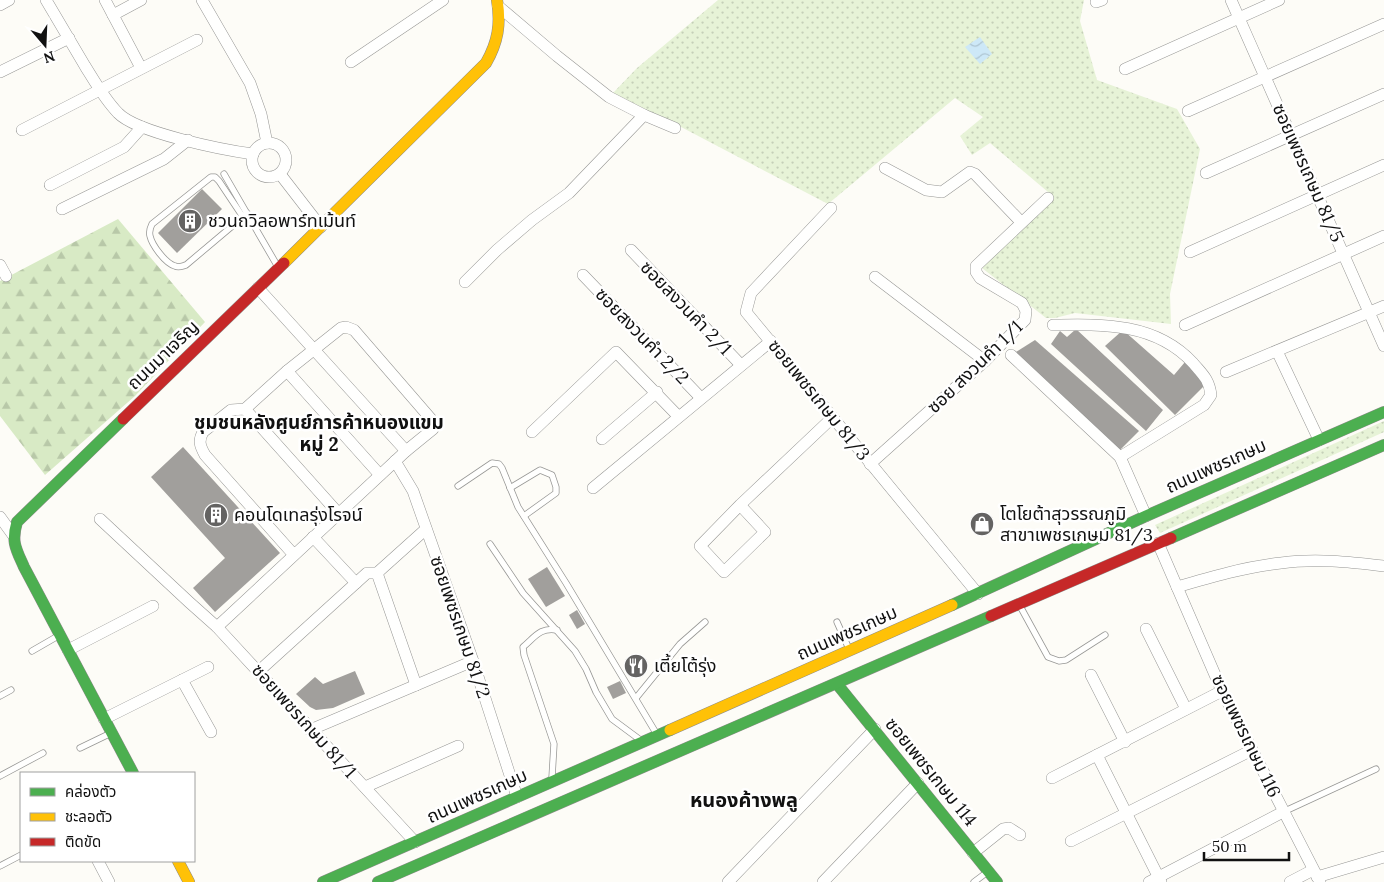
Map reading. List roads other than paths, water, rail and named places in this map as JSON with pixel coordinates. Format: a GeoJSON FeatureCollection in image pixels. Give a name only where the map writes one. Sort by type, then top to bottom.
{"type":"FeatureCollection","features":[{"type":"Feature","properties":{"kind":"main road","name":"ถนนมาเจริญ"},"geometry":{"type":"LineString","coordinates":[[13,534],[17,522],[26,511],[279,268],[486,63],[496,48],[500,32],[498,3]]}},
{"type":"Feature","properties":{"kind":"main road","name":"ถนนเพชรเกษม"},"geometry":{"type":"LineString","coordinates":[[378,882],[1019,604],[1319,440],[1384,412]]}},
{"type":"Feature","properties":{"kind":"main road","name":"ถนนเพชรเกษม"},"geometry":{"type":"LineString","coordinates":[[323,882],[978,594],[1384,445]]}},
{"type":"Feature","properties":{"kind":"main road"},"geometry":{"type":"LineString","coordinates":[[13,534],[17,552],[24,567],[132,772]]}},
{"type":"Feature","properties":{"kind":"main road","name":"ซอยเพชรเกษม 114"},"geometry":{"type":"LineString","coordinates":[[837,684],[996,882]]}},
{"type":"Feature","properties":{"kind":"main road"},"geometry":{"type":"LineString","coordinates":[[179,862],[189,882]]}},
{"type":"Feature","properties":{"kind":"street"},"geometry":{"type":"LineString","coordinates":[[0,4],[9,0]]}},
{"type":"Feature","properties":{"kind":"street"},"geometry":{"type":"LineString","coordinates":[[46,0],[99,90],[118,114],[129,122],[142,127],[220,149],[253,154]]}},
{"type":"Feature","properties":{"kind":"street"},"geometry":{"type":"LineString","coordinates":[[105,0],[141,68]]}},
{"type":"Feature","properties":{"kind":"street"},"geometry":{"type":"LineString","coordinates":[[113,15],[141,0]]}},
{"type":"Feature","properties":{"kind":"street"},"geometry":{"type":"LineString","coordinates":[[202,0],[250,83],[261,114],[267,143]]}},
{"type":"Feature","properties":{"kind":"street"},"geometry":{"type":"LineString","coordinates":[[350,62],[443,0]]}},
{"type":"Feature","properties":{"kind":"street","name":"ซอยเพชรเกษม 81/5"},"geometry":{"type":"LineString","coordinates":[[1231,0],[1384,346]]}},
{"type":"Feature","properties":{"kind":"street"},"geometry":{"type":"LineString","coordinates":[[1125,69],[1279,0]]}},
{"type":"Feature","properties":{"kind":"street"},"geometry":{"type":"LineString","coordinates":[[498,3],[557,56],[609,97],[675,128]]}},
{"type":"Feature","properties":{"kind":"street"},"geometry":{"type":"LineString","coordinates":[[1188,111],[1384,24]]}},
{"type":"Feature","properties":{"kind":"street"},"geometry":{"type":"LineString","coordinates":[[0,72],[69,38]]}},
{"type":"Feature","properties":{"kind":"street"},"geometry":{"type":"LineString","coordinates":[[22,130],[197,40]]}},
{"type":"Feature","properties":{"kind":"street"},"geometry":{"type":"LineString","coordinates":[[1206,173],[1384,94]]}},
{"type":"Feature","properties":{"kind":"street"},"geometry":{"type":"LineString","coordinates":[[465,282],[497,250],[532,220],[569,193],[644,115]]}},
{"type":"Feature","properties":{"kind":"street"},"geometry":{"type":"LineString","coordinates":[[50,185],[124,147],[142,127]]}},
{"type":"Feature","properties":{"kind":"street"},"geometry":{"type":"LineString","coordinates":[[62,209],[164,159],[188,140]]}},
{"type":"Feature","properties":{"kind":"street"},"geometry":{"type":"LineString","coordinates":[[267,143],[278,145],[285,154],[286,165],[280,174],[269,178],[258,174],[252,165],[253,154],[256,149],[267,143]]}},
{"type":"Feature","properties":{"kind":"street"},"geometry":{"type":"LineString","coordinates":[[1190,252],[1384,165]]}},
{"type":"Feature","properties":{"kind":"street"},"geometry":{"type":"LineString","coordinates":[[885,168],[926,190],[942,192],[970,172],[975,174],[1021,222],[1048,198]]}},
{"type":"Feature","properties":{"kind":"street"},"geometry":{"type":"LineString","coordinates":[[280,174],[321,227]]}},
{"type":"Feature","properties":{"kind":"street","name":"ซอยเพชรเกษม 81/3"},"geometry":{"type":"LineString","coordinates":[[831,208],[751,293],[746,312],[978,594]]}},
{"type":"Feature","properties":{"kind":"street","name":"ซอย สงวนคำ 1/1"},"geometry":{"type":"LineString","coordinates":[[870,464],[986,361],[1025,320],[1026,311],[1022,302],[980,278],[976,272],[976,266],[1021,222]]}},
{"type":"Feature","properties":{"kind":"street"},"geometry":{"type":"LineString","coordinates":[[1185,325],[1384,236]]}},
{"type":"Feature","properties":{"kind":"street","name":"ซอยสงวนคำ 2/1"},"geometry":{"type":"LineString","coordinates":[[631,250],[741,365]]}},
{"type":"Feature","properties":{"kind":"street"},"geometry":{"type":"LineString","coordinates":[[0,265],[6,276]]}},
{"type":"Feature","properties":{"kind":"street","name":"ซอยสงวนคำ 2/2"},"geometry":{"type":"LineString","coordinates":[[583,275],[701,398]]}},
{"type":"Feature","properties":{"kind":"street"},"geometry":{"type":"LineString","coordinates":[[875,277],[986,361]]}},
{"type":"Feature","properties":{"kind":"street"},"geometry":{"type":"LineString","coordinates":[[258,288],[406,451]]}},
{"type":"Feature","properties":{"kind":"street"},"geometry":{"type":"LineString","coordinates":[[1226,372],[1384,306]]}},
{"type":"Feature","properties":{"kind":"street"},"geometry":{"type":"LineString","coordinates":[[1010,356],[1120,457],[1204,405],[1211,396],[1209,382],[1182,352],[1169,343],[1144,332],[1129,328],[1088,324],[1053,325]]}},
{"type":"Feature","properties":{"kind":"street"},"geometry":{"type":"LineString","coordinates":[[217,627],[432,429],[434,424],[354,330],[346,327],[341,328],[313,349],[245,409],[231,410],[202,432],[199,443],[205,455],[294,555]]}},
{"type":"Feature","properties":{"kind":"street"},"geometry":{"type":"LineString","coordinates":[[593,488],[771,341]]}},
{"type":"Feature","properties":{"kind":"street"},"geometry":{"type":"LineString","coordinates":[[1277,351],[1319,440]]}},
{"type":"Feature","properties":{"kind":"street"},"geometry":{"type":"LineString","coordinates":[[532,432],[616,352],[678,416]]}},
{"type":"Feature","properties":{"kind":"street"},"geometry":{"type":"LineString","coordinates":[[287,371],[380,475]]}},
{"type":"Feature","properties":{"kind":"street"},"geometry":{"type":"LineString","coordinates":[[602,439],[656,392]]}},
{"type":"Feature","properties":{"kind":"street"},"geometry":{"type":"LineString","coordinates":[[245,409],[339,514]]}},
{"type":"Feature","properties":{"kind":"street"},"geometry":{"type":"LineString","coordinates":[[740,505],[766,532],[724,572],[700,546],[740,505],[832,418]]}},
{"type":"Feature","properties":{"kind":"street","name":"ซอยเพชรเกษม 116"},"geometry":{"type":"LineString","coordinates":[[1120,457],[1222,691],[1317,876]]}},
{"type":"Feature","properties":{"kind":"street","name":"ซอยเพชรเกษม 81/2"},"geometry":{"type":"LineString","coordinates":[[396,461],[413,490],[517,797]]}},
{"type":"Feature","properties":{"kind":"street"},"geometry":{"type":"LineString","coordinates":[[0,517],[13,534]]}},
{"type":"Feature","properties":{"kind":"street","name":"ซอยเพชรเกษม 81/1"},"geometry":{"type":"LineString","coordinates":[[100,520],[217,627],[415,842]]}},
{"type":"Feature","properties":{"kind":"street"},"geometry":{"type":"LineString","coordinates":[[259,671],[367,573],[377,573],[426,529]]}},
{"type":"Feature","properties":{"kind":"street"},"geometry":{"type":"LineString","coordinates":[[313,538],[356,583]]}},
{"type":"Feature","properties":{"kind":"street"},"geometry":{"type":"LineString","coordinates":[[1177,587],[1228,572],[1280,562],[1355,562],[1384,566]]}},
{"type":"Feature","properties":{"kind":"street"},"geometry":{"type":"LineString","coordinates":[[377,573],[416,684]]}},
{"type":"Feature","properties":{"kind":"street"},"geometry":{"type":"LineString","coordinates":[[68,650],[153,606]]}},
{"type":"Feature","properties":{"kind":"street"},"geometry":{"type":"LineString","coordinates":[[1146,629],[1186,709]]}},
{"type":"Feature","properties":{"kind":"street"},"geometry":{"type":"LineString","coordinates":[[310,730],[472,661]]}},
{"type":"Feature","properties":{"kind":"street"},"geometry":{"type":"LineString","coordinates":[[104,719],[208,667]]}},
{"type":"Feature","properties":{"kind":"street"},"geometry":{"type":"LineString","coordinates":[[1091,675],[1125,742]]}},
{"type":"Feature","properties":{"kind":"street"},"geometry":{"type":"LineString","coordinates":[[182,680],[211,732]]}},
{"type":"Feature","properties":{"kind":"street"},"geometry":{"type":"LineString","coordinates":[[1052,778],[1222,691]]}},
{"type":"Feature","properties":{"kind":"street"},"geometry":{"type":"LineString","coordinates":[[728,882],[875,729]]}},
{"type":"Feature","properties":{"kind":"street"},"geometry":{"type":"LineString","coordinates":[[365,788],[458,746]]}},
{"type":"Feature","properties":{"kind":"street"},"geometry":{"type":"LineString","coordinates":[[1071,841],[1252,750]]}},
{"type":"Feature","properties":{"kind":"street"},"geometry":{"type":"LineString","coordinates":[[1097,756],[1127,813],[1156,880],[1284,812]]}},
{"type":"Feature","properties":{"kind":"street"},"geometry":{"type":"LineString","coordinates":[[823,882],[918,783]]}},
{"type":"Feature","properties":{"kind":"street"},"geometry":{"type":"LineString","coordinates":[[974,853],[1003,829],[1009,828],[1020,835]]}},
{"type":"Feature","properties":{"kind":"street"},"geometry":{"type":"LineString","coordinates":[[1290,882],[1384,857]]}},
{"type":"Feature","properties":{"kind":"street"},"geometry":{"type":"LineString","coordinates":[[99,862],[109,882]]}},
{"type":"Feature","properties":{"kind":"lane"},"geometry":{"type":"LineString","coordinates":[[224,174],[245,215]]}},
{"type":"Feature","properties":{"kind":"lane"},"geometry":{"type":"LineString","coordinates":[[245,215],[186,265],[180,267],[174,266],[166,260],[151,241],[149,233],[152,224],[211,177],[215,177],[245,215],[279,268]]}},
{"type":"Feature","properties":{"kind":"lane"},"geometry":{"type":"LineString","coordinates":[[458,486],[492,463],[499,464],[524,516],[658,735]]}},
{"type":"Feature","properties":{"kind":"lane"},"geometry":{"type":"LineString","coordinates":[[510,488],[540,470],[552,476],[556,493],[524,516]]}},
{"type":"Feature","properties":{"kind":"lane"},"geometry":{"type":"LineString","coordinates":[[490,544],[523,593],[575,651],[612,719],[643,742]]}},
{"type":"Feature","properties":{"kind":"lane"},"geometry":{"type":"LineString","coordinates":[[1019,604],[1048,657],[1054,660],[1066,660],[1104,635]]}},
{"type":"Feature","properties":{"kind":"lane"},"geometry":{"type":"LineString","coordinates":[[636,698],[680,644],[705,622]]}},
{"type":"Feature","properties":{"kind":"lane"},"geometry":{"type":"LineString","coordinates":[[837,622],[850,650]]}},
{"type":"Feature","properties":{"kind":"lane"},"geometry":{"type":"LineString","coordinates":[[552,782],[554,744],[523,647],[542,630],[557,630]]}},
{"type":"Feature","properties":{"kind":"lane"},"geometry":{"type":"LineString","coordinates":[[32,650],[60,635]]}},
{"type":"Feature","properties":{"kind":"lane"},"geometry":{"type":"LineString","coordinates":[[0,696],[11,690]]}},
{"type":"Feature","properties":{"kind":"lane"},"geometry":{"type":"LineString","coordinates":[[80,748],[111,733]]}},
{"type":"Feature","properties":{"kind":"lane"},"geometry":{"type":"LineString","coordinates":[[0,776],[43,753]]}},
{"type":"Feature","properties":{"kind":"lane"},"geometry":{"type":"LineString","coordinates":[[1284,812],[1376,769]]}},
{"type":"Feature","properties":{"kind":"lane"},"geometry":{"type":"LineString","coordinates":[[0,866],[20,856]]}},
{"type":"Feature","properties":{"kind":"lane"},"geometry":{"type":"LineString","coordinates":[[974,882],[988,871]]}},
{"type":"Feature","properties":{"kind":"water"},"geometry":{"type":"Polygon","coordinates":[[[980,37],[992,54],[980,64],[965,47],[980,37]]]}},
{"type":"Feature","properties":{"kind":"place","name":"ชวนถวิลอพาร์ทเม้นท์"},"geometry":{"type":"Point","coordinates":[190,221]}},
{"type":"Feature","properties":{"kind":"place","name":"คอนโดเทลรุ่งโรจน์"},"geometry":{"type":"Point","coordinates":[216,515]}},
{"type":"Feature","properties":{"kind":"place","name":"โตโยต้าสุวรรณภูมิ สาขาเพชรเกษม 81/3"},"geometry":{"type":"Point","coordinates":[982,524]}},
{"type":"Feature","properties":{"kind":"place","name":"เตี้ยโต้รุ่ง"},"geometry":{"type":"Point","coordinates":[636,666]}},
{"type":"Feature","properties":{"kind":"district","name":"ชุมชนหลังศูนย์การค้าหนองแขม หมู่ 2"},"geometry":{"type":"Point","coordinates":[319,433]}},
{"type":"Feature","properties":{"kind":"district","name":"หนองค้างพลู"},"geometry":{"type":"Point","coordinates":[744,800]}}]}
